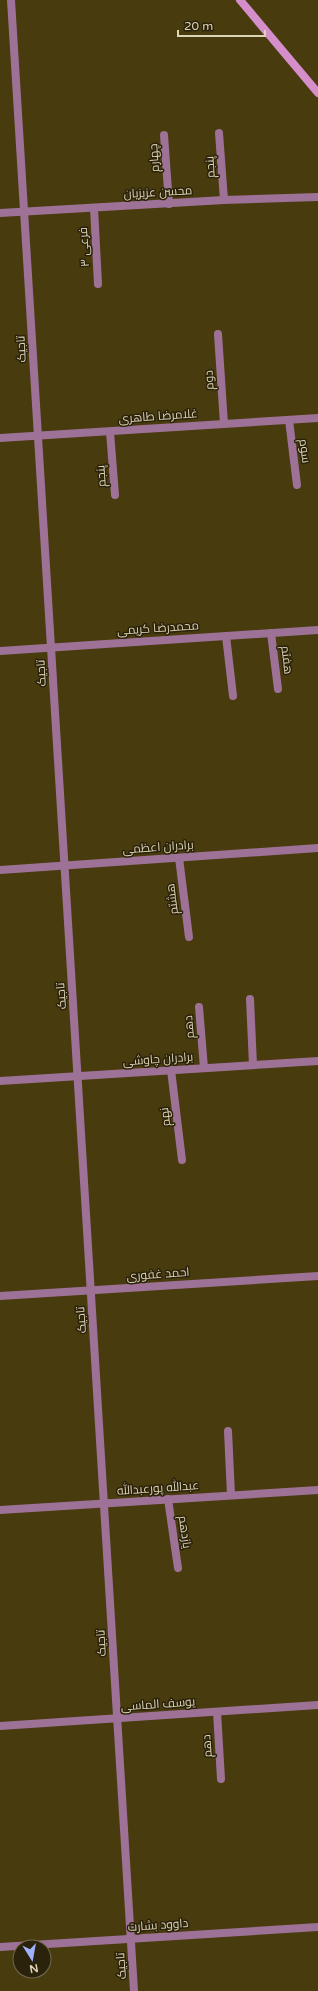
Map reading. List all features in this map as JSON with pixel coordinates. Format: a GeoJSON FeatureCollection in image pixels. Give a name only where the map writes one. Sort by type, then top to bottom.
{"type":"FeatureCollection","features":[{"type":"Feature","properties":{"kind":"main road"},"geometry":{"type":"LineString","coordinates":[[240,0],[318,93]]}},
{"type":"Feature","properties":{"kind":"street","name":"تاجیک"},"geometry":{"type":"LineString","coordinates":[[11,0],[26,212],[38,436],[134,1991]]}},
{"type":"Feature","properties":{"kind":"street","name":"پنجم"},"geometry":{"type":"LineString","coordinates":[[219,133],[224,200]]}},
{"type":"Feature","properties":{"kind":"street","name":"چهارم"},"geometry":{"type":"LineString","coordinates":[[164,135],[169,204]]}},
{"type":"Feature","properties":{"kind":"street","name":"محسن عزیزیان"},"geometry":{"type":"LineString","coordinates":[[0,213],[224,200],[318,197]]}},
{"type":"Feature","properties":{"kind":"street","name":"فرعی ۳"},"geometry":{"type":"LineString","coordinates":[[94,208],[98,284]]}},
{"type":"Feature","properties":{"kind":"street","name":"دوم"},"geometry":{"type":"LineString","coordinates":[[218,334],[224,424]]}},
{"type":"Feature","properties":{"kind":"street","name":"غلامرضا طاهری"},"geometry":{"type":"LineString","coordinates":[[0,438],[318,418]]}},
{"type":"Feature","properties":{"kind":"street","name":"سوم"},"geometry":{"type":"LineString","coordinates":[[289,420],[297,485]]}},
{"type":"Feature","properties":{"kind":"street","name":"پنجم"},"geometry":{"type":"LineString","coordinates":[[110,432],[115,495]]}},
{"type":"Feature","properties":{"kind":"street","name":"محمدرضا کریمی"},"geometry":{"type":"LineString","coordinates":[[0,651],[318,630]]}},
{"type":"Feature","properties":{"kind":"street","name":"هفتم"},"geometry":{"type":"LineString","coordinates":[[271,633],[278,689]]}},
{"type":"Feature","properties":{"kind":"street"},"geometry":{"type":"LineString","coordinates":[[226,636],[233,696]]}},
{"type":"Feature","properties":{"kind":"street","name":"برادران اعظمی"},"geometry":{"type":"LineString","coordinates":[[0,870],[318,848]]}},
{"type":"Feature","properties":{"kind":"street","name":"هشتم"},"geometry":{"type":"LineString","coordinates":[[179,858],[189,937]]}},
{"type":"Feature","properties":{"kind":"street"},"geometry":{"type":"LineString","coordinates":[[250,1000],[253,1065]]}},
{"type":"Feature","properties":{"kind":"street","name":"دهم"},"geometry":{"type":"LineString","coordinates":[[199,1007],[204,1068]]}},
{"type":"Feature","properties":{"kind":"street","name":"برادران چاوشی"},"geometry":{"type":"LineString","coordinates":[[0,1081],[318,1061]]}},
{"type":"Feature","properties":{"kind":"street","name":"نهم"},"geometry":{"type":"LineString","coordinates":[[171,1070],[182,1160]]}},
{"type":"Feature","properties":{"kind":"street","name":"احمد غفوری"},"geometry":{"type":"LineString","coordinates":[[0,1296],[318,1276]]}},
{"type":"Feature","properties":{"kind":"street"},"geometry":{"type":"LineString","coordinates":[[228,1431],[231,1496]]}},
{"type":"Feature","properties":{"kind":"street","name":"عبدالله پورعبدالله"},"geometry":{"type":"LineString","coordinates":[[0,1510],[318,1490]]}},
{"type":"Feature","properties":{"kind":"street","name":"یازدهم"},"geometry":{"type":"LineString","coordinates":[[168,1499],[178,1568]]}},
{"type":"Feature","properties":{"kind":"street","name":"یوسف الماسی"},"geometry":{"type":"LineString","coordinates":[[0,1726],[318,1705]]}},
{"type":"Feature","properties":{"kind":"street","name":"دهم"},"geometry":{"type":"LineString","coordinates":[[217,1712],[221,1779]]}},
{"type":"Feature","properties":{"kind":"street","name":"داوود بشارت"},"geometry":{"type":"LineString","coordinates":[[0,1947],[318,1927]]}}]}
